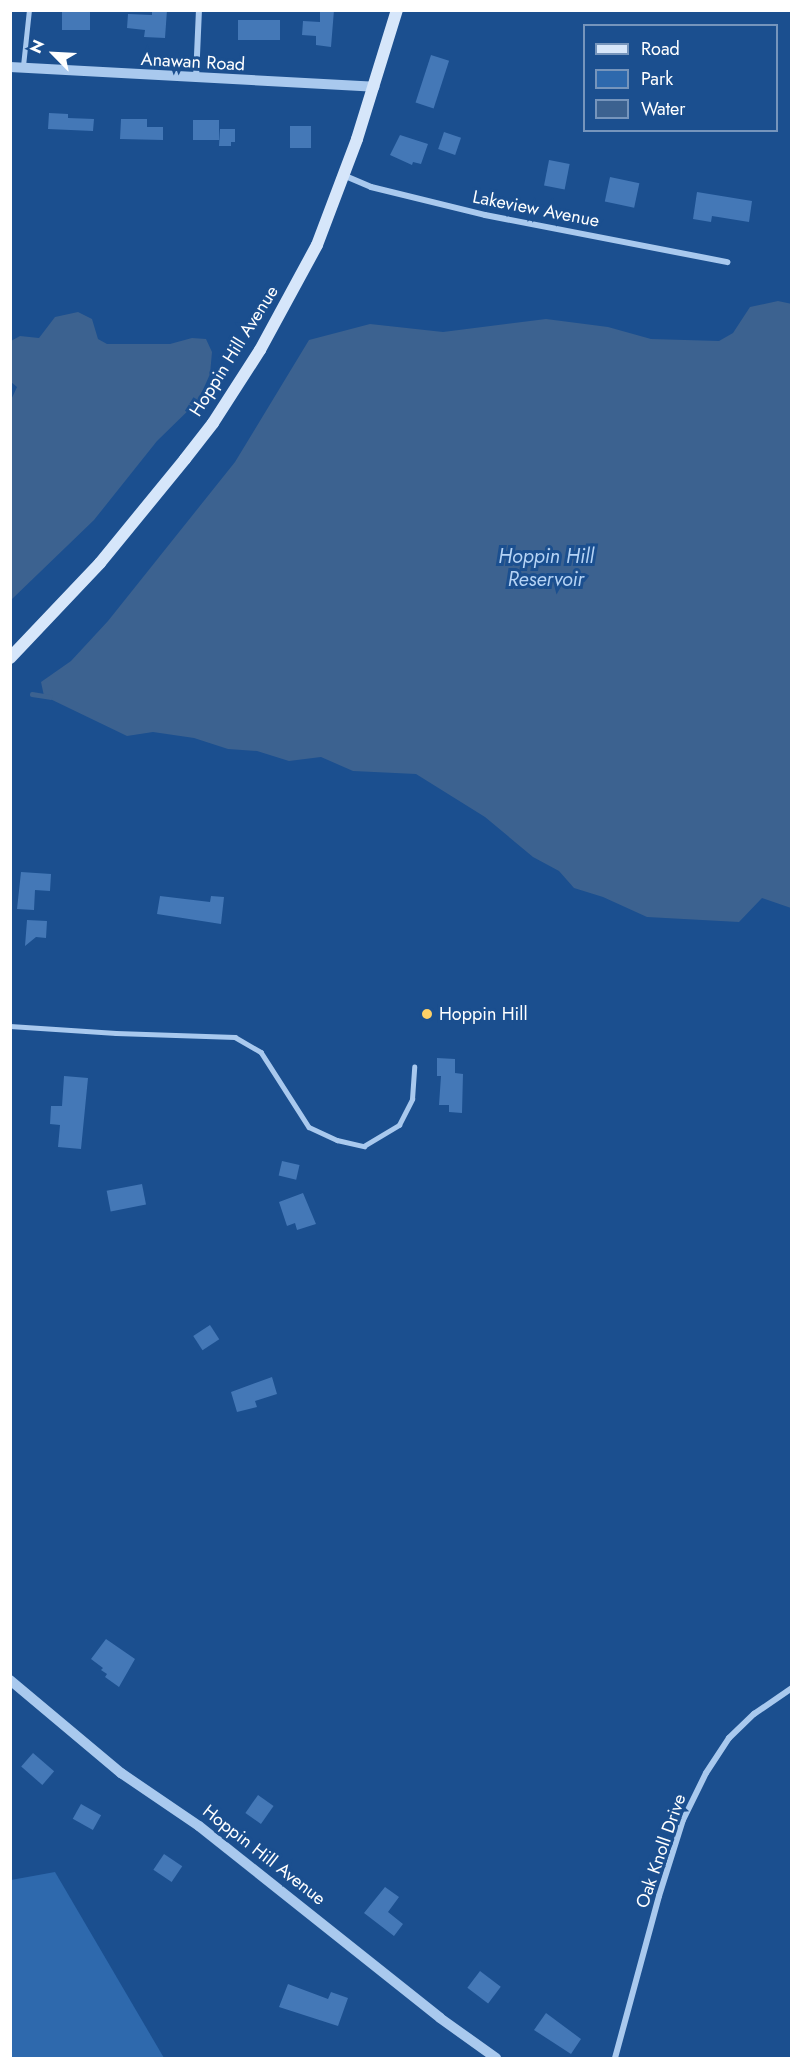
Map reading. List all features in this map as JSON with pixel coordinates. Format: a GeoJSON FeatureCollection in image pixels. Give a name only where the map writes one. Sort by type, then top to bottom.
{"type":"FeatureCollection","features":[{"type":"Feature","properties":{"kind":"main road","name":"Hoppin Hill Avenue"},"geometry":{"type":"LineString","coordinates":[[10,657],[100,563],[213,423],[290,298],[317,245],[374,87],[397,10]]}},
{"type":"Feature","properties":{"kind":"street"},"geometry":{"type":"LineString","coordinates":[[196,79],[199,10]]}},
{"type":"Feature","properties":{"kind":"street","name":"Anawan Road"},"geometry":{"type":"LineString","coordinates":[[10,67],[374,87]]}},
{"type":"Feature","properties":{"kind":"street","name":"Lakeview Avenue"},"geometry":{"type":"LineString","coordinates":[[343,175],[371,187],[485,215],[727,262]]}},
{"type":"Feature","properties":{"kind":"street","name":"Hoppin Hill Avenue"},"geometry":{"type":"LineString","coordinates":[[10,1680],[121,1773],[199,1826],[440,2018],[496,2058]]}},
{"type":"Feature","properties":{"kind":"street","name":"Oak Knoll Drive"},"geometry":{"type":"LineString","coordinates":[[615,2058],[659,1896],[683,1820],[706,1773],[729,1737],[754,1714],[792,1688]]}},
{"type":"Feature","properties":{"kind":"lane"},"geometry":{"type":"LineString","coordinates":[[23,69],[29,10]]}},
{"type":"Feature","properties":{"kind":"lane"},"geometry":{"type":"LineString","coordinates":[[10,1026],[150,1035],[235,1037],[261,1052],[309,1126],[338,1140],[364,1146],[399,1125],[412,1099],[414,1067]]}},
{"type":"Feature","properties":{"kind":"green space"},"geometry":{"type":"Polygon","coordinates":[[[55,1872],[164,2058],[11,2058],[11,1880],[55,1872]]]}},
{"type":"Feature","properties":{"kind":"water","name":"Hoppin Hill Reservoir"},"geometry":{"type":"Polygon","coordinates":[[[778,301],[792,304],[791,908],[762,898],[739,922],[647,917],[603,897],[574,888],[559,871],[533,857],[485,817],[416,774],[353,771],[321,757],[289,761],[257,751],[228,749],[194,738],[153,732],[127,736],[44,696],[41,682],[71,661],[108,621],[235,462],[309,340],[370,324],[443,332],[546,319],[608,327],[651,339],[719,341],[733,333],[750,307],[778,301]]]}},
{"type":"Feature","properties":{"kind":"water"},"geometry":{"type":"Polygon","coordinates":[[[78,312],[92,319],[98,339],[107,344],[170,344],[192,338],[206,339],[212,352],[210,374],[198,401],[157,441],[94,520],[11,600],[10,402],[17,387],[11,382],[11,341],[20,336],[39,338],[55,317],[78,312]]]}},
{"type":"Feature","properties":{"kind":"building"},"geometry":{"type":"Polygon","coordinates":[[[62,10],[90,10],[90,30],[62,30],[62,10]]]}},
{"type":"Feature","properties":{"kind":"building"},"geometry":{"type":"Polygon","coordinates":[[[152,10],[167,10],[165,38],[144,37],[145,30],[127,28],[128,14],[152,15],[152,10]]]}},
{"type":"Feature","properties":{"kind":"building"},"geometry":{"type":"Polygon","coordinates":[[[320,10],[334,10],[331,47],[316,45],[316,36],[302,35],[303,21],[320,22],[320,10]]]}},
{"type":"Feature","properties":{"kind":"building"},"geometry":{"type":"Polygon","coordinates":[[[238,20],[280,20],[280,40],[238,40],[238,20]]]}},
{"type":"Feature","properties":{"kind":"building"},"geometry":{"type":"Polygon","coordinates":[[[431,55],[449,61],[434,108],[416,103],[431,55]]]}},
{"type":"Feature","properties":{"kind":"building"},"geometry":{"type":"Polygon","coordinates":[[[49,113],[68,114],[68,118],[94,119],[93,131],[48,129],[49,113]]]}},
{"type":"Feature","properties":{"kind":"building"},"geometry":{"type":"Polygon","coordinates":[[[121,119],[147,119],[147,127],[163,127],[163,140],[120,139],[121,119]]]}},
{"type":"Feature","properties":{"kind":"building"},"geometry":{"type":"Polygon","coordinates":[[[193,120],[219,120],[219,140],[193,140],[193,120]]]}},
{"type":"Feature","properties":{"kind":"building"},"geometry":{"type":"Polygon","coordinates":[[[290,126],[311,126],[311,148],[290,148],[290,126]]]}},
{"type":"Feature","properties":{"kind":"building"},"geometry":{"type":"Polygon","coordinates":[[[220,129],[235,129],[235,142],[231,142],[231,146],[219,146],[220,129]]]}},
{"type":"Feature","properties":{"kind":"building"},"geometry":{"type":"Polygon","coordinates":[[[444,132],[461,138],[455,155],[438,149],[444,132]]]}},
{"type":"Feature","properties":{"kind":"building"},"geometry":{"type":"Polygon","coordinates":[[[400,135],[428,144],[421,164],[413,162],[412,165],[390,155],[400,135]]]}},
{"type":"Feature","properties":{"kind":"building"},"geometry":{"type":"Polygon","coordinates":[[[549,160],[570,164],[565,190],[544,186],[549,160]]]}},
{"type":"Feature","properties":{"kind":"building"},"geometry":{"type":"Polygon","coordinates":[[[610,177],[639,183],[634,208],[605,201],[610,177]]]}},
{"type":"Feature","properties":{"kind":"building"},"geometry":{"type":"Polygon","coordinates":[[[697,192],[752,201],[749,222],[712,216],[711,222],[693,219],[697,192]]]}},
{"type":"Feature","properties":{"kind":"building"},"geometry":{"type":"Polygon","coordinates":[[[21,872],[51,874],[50,891],[35,890],[34,910],[17,909],[21,872]]]}},
{"type":"Feature","properties":{"kind":"building"},"geometry":{"type":"Polygon","coordinates":[[[160,896],[210,902],[211,896],[224,897],[221,924],[157,914],[160,896]]]}},
{"type":"Feature","properties":{"kind":"building"},"geometry":{"type":"Polygon","coordinates":[[[27,920],[47,921],[46,938],[36,937],[25,946],[27,920]]]}},
{"type":"Feature","properties":{"kind":"building"},"geometry":{"type":"Polygon","coordinates":[[[437,1058],[455,1059],[455,1073],[463,1074],[462,1113],[449,1112],[449,1105],[439,1105],[441,1076],[437,1076],[437,1058]]]}},
{"type":"Feature","properties":{"kind":"building"},"geometry":{"type":"Polygon","coordinates":[[[64,1076],[88,1078],[81,1149],[58,1147],[60,1125],[50,1124],[51,1106],[62,1106],[64,1076]]]}},
{"type":"Feature","properties":{"kind":"building"},"geometry":{"type":"Polygon","coordinates":[[[282,1161],[300,1165],[296,1180],[279,1176],[282,1161]]]}},
{"type":"Feature","properties":{"kind":"building"},"geometry":{"type":"Polygon","coordinates":[[[142,1184],[146,1205],[111,1211],[107,1191],[142,1184]]]}},
{"type":"Feature","properties":{"kind":"building"},"geometry":{"type":"Polygon","coordinates":[[[303,1193],[316,1224],[297,1230],[295,1223],[287,1226],[279,1202],[303,1193]]]}},
{"type":"Feature","properties":{"kind":"building"},"geometry":{"type":"Polygon","coordinates":[[[210,1325],[219,1339],[202,1350],[193,1336],[210,1325]]]}},
{"type":"Feature","properties":{"kind":"building"},"geometry":{"type":"Polygon","coordinates":[[[272,1377],[277,1394],[255,1401],[257,1407],[237,1412],[231,1392],[272,1377]]]}},
{"type":"Feature","properties":{"kind":"building"},"geometry":{"type":"Polygon","coordinates":[[[106,1639],[135,1659],[119,1687],[105,1677],[107,1674],[101,1670],[103,1668],[91,1659],[106,1639]]]}},
{"type":"Feature","properties":{"kind":"building"},"geometry":{"type":"Polygon","coordinates":[[[33,1753],[54,1771],[42,1785],[21,1767],[33,1753]]]}},
{"type":"Feature","properties":{"kind":"building"},"geometry":{"type":"Polygon","coordinates":[[[258,1795],[274,1806],[261,1824],[245,1813],[258,1795]]]}},
{"type":"Feature","properties":{"kind":"building"},"geometry":{"type":"Polygon","coordinates":[[[81,1804],[101,1815],[93,1830],[73,1819],[81,1804]]]}},
{"type":"Feature","properties":{"kind":"building"},"geometry":{"type":"Polygon","coordinates":[[[164,1854],[182,1866],[172,1882],[153,1870],[164,1854]]]}},
{"type":"Feature","properties":{"kind":"building"},"geometry":{"type":"Polygon","coordinates":[[[385,1887],[399,1897],[388,1912],[403,1924],[394,1936],[364,1913],[385,1887]]]}},
{"type":"Feature","properties":{"kind":"building"},"geometry":{"type":"Polygon","coordinates":[[[480,1971],[501,1987],[488,2003],[467,1988],[480,1971]]]}},
{"type":"Feature","properties":{"kind":"building"},"geometry":{"type":"Polygon","coordinates":[[[288,1984],[328,1999],[331,1992],[348,1998],[338,2026],[279,2007],[288,1984]]]}},
{"type":"Feature","properties":{"kind":"building"},"geometry":{"type":"Polygon","coordinates":[[[546,2013],[581,2039],[571,2054],[534,2030],[546,2013]]]}},
{"type":"Feature","properties":{"kind":"waterway"},"geometry":{"type":"LineString","coordinates":[[32,694],[50,697]]}},
{"type":"Feature","properties":{"kind":"place","name":"Hoppin Hill"},"geometry":{"type":"Point","coordinates":[427,1014]}}]}
